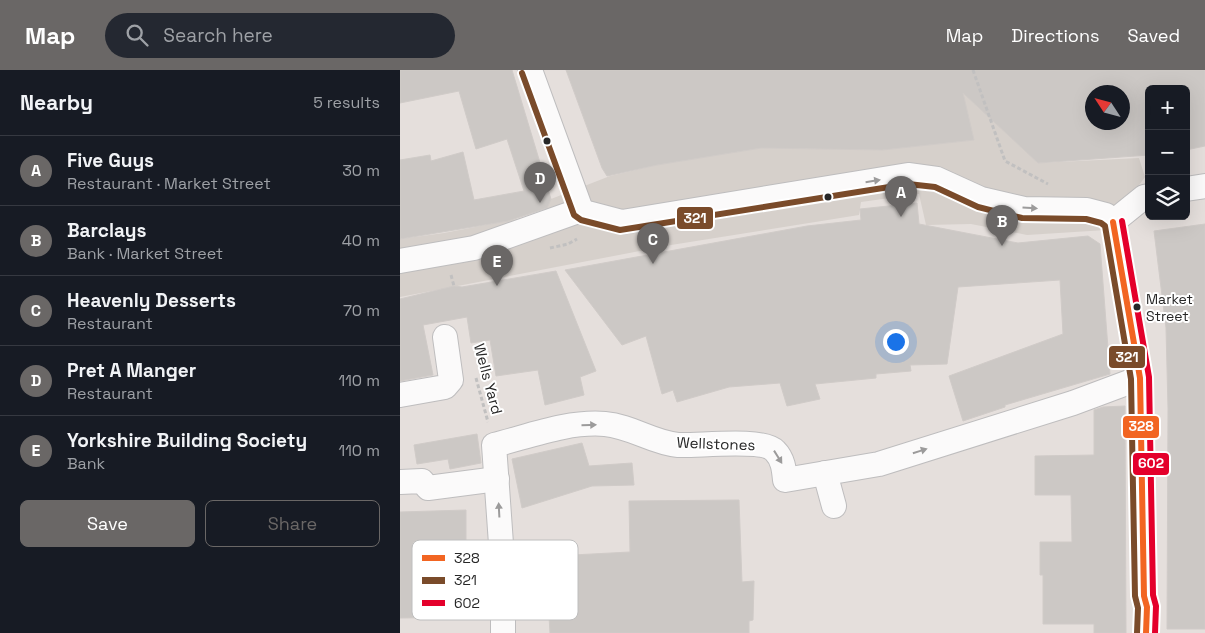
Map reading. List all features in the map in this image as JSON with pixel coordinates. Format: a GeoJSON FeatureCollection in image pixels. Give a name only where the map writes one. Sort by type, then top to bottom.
{"type":"FeatureCollection","features":[{"type":"Feature","properties":{"kind":"street"},"geometry":{"type":"LineString","coordinates":[[530,70],[583,219]]}},
{"type":"Feature","properties":{"kind":"street"},"geometry":{"type":"LineString","coordinates":[[400,261],[474,248],[583,219],[622,222],[908,175],[937,179],[981,199],[1024,209],[1087,210],[1106,215],[1112,222],[1140,378],[1144,596],[1147,607],[1146,633]]}},
{"type":"Feature","properties":{"kind":"street"},"geometry":{"type":"LineString","coordinates":[[1190,189],[1205,186]]}},
{"type":"Feature","properties":{"kind":"street"},"geometry":{"type":"LineString","coordinates":[[1112,222],[1145,197]]}},
{"type":"Feature","properties":{"kind":"street"},"geometry":{"type":"LineString","coordinates":[[400,395],[445,387],[449,384],[451,380],[445,338]]}},
{"type":"Feature","properties":{"kind":"street","name":"Wellstones"},"geometry":{"type":"LineString","coordinates":[[494,445],[572,425],[606,424],[636,431],[677,445],[755,444],[774,450],[782,463],[785,480],[879,464],[1073,403],[1140,378]]}},
{"type":"Feature","properties":{"kind":"street"},"geometry":{"type":"LineString","coordinates":[[494,445],[501,540]]}},
{"type":"Feature","properties":{"kind":"street"},"geometry":{"type":"LineString","coordinates":[[825,473],[834,506]]}},
{"type":"Feature","properties":{"kind":"street"},"geometry":{"type":"LineString","coordinates":[[400,482],[422,480],[428,488],[497,479]]}},
{"type":"Feature","properties":{"kind":"path"},"geometry":{"type":"LineString","coordinates":[[972,70],[1005,161],[1049,185]]}},
{"type":"Feature","properties":{"kind":"path"},"geometry":{"type":"LineString","coordinates":[[568,244],[583,219]]}},
{"type":"Feature","properties":{"kind":"path","name":"Wells Yard"},"geometry":{"type":"LineString","coordinates":[[475,373],[494,445]]}},
{"type":"Feature","properties":{"kind":"shaded area"},"geometry":{"type":"Polygon","coordinates":[[[957,72],[1038,163],[1139,158],[1145,177],[1106,230],[1027,235],[971,224],[926,225],[919,194],[861,202],[859,215],[671,245],[400,297],[400,239],[444,233],[543,214],[551,199],[610,176],[657,165],[761,148],[882,150],[974,140],[957,72]]]}},
{"type":"Feature","properties":{"kind":"building"},"geometry":{"type":"Polygon","coordinates":[[[400,70],[512,70],[551,199],[547,208],[508,221],[400,239],[400,160],[430,155],[431,161],[463,152],[474,200],[524,191],[507,139],[476,149],[459,91],[400,103],[400,70]]]}},
{"type":"Feature","properties":{"kind":"building"},"geometry":{"type":"Polygon","coordinates":[[[566,70],[1205,70],[1205,146],[1190,149],[1190,85],[1145,85],[1145,155],[1038,163],[963,93],[974,140],[882,150],[761,148],[657,165],[607,176],[602,168],[566,70]]]}},
{"type":"Feature","properties":{"kind":"building"},"geometry":{"type":"Polygon","coordinates":[[[917,203],[919,224],[1018,243],[1088,236],[1100,244],[1110,374],[1005,405],[1005,407],[963,421],[949,376],[1063,334],[1060,280],[958,287],[947,364],[910,365],[911,371],[876,374],[876,378],[815,384],[820,399],[787,406],[780,383],[729,387],[677,402],[673,390],[662,394],[646,336],[622,345],[565,270],[807,226],[861,220],[860,209],[917,203]]]}},
{"type":"Feature","properties":{"kind":"building"},"geometry":{"type":"Polygon","coordinates":[[[1205,224],[1205,629],[1167,629],[1168,408],[1166,328],[1154,231],[1205,224]]]}},
{"type":"Feature","properties":{"kind":"building"},"geometry":{"type":"Polygon","coordinates":[[[556,271],[596,371],[580,377],[584,395],[545,405],[538,370],[496,376],[490,340],[471,343],[467,317],[423,325],[433,375],[400,381],[400,299],[454,286],[462,287],[556,271]]]}},
{"type":"Feature","properties":{"kind":"building"},"geometry":{"type":"Polygon","coordinates":[[[1125,406],[1126,633],[1094,633],[1094,624],[1043,624],[1043,575],[1040,575],[1040,542],[1072,542],[1071,495],[1035,495],[1035,456],[1094,455],[1094,410],[1103,407],[1125,406]]]}},
{"type":"Feature","properties":{"kind":"building"},"geometry":{"type":"Polygon","coordinates":[[[477,434],[481,463],[450,469],[448,459],[417,464],[414,445],[477,434]]]}},
{"type":"Feature","properties":{"kind":"building"},"geometry":{"type":"Polygon","coordinates":[[[582,443],[589,466],[632,463],[634,485],[592,486],[522,508],[512,459],[582,443]]]}},
{"type":"Feature","properties":{"kind":"building"},"geometry":{"type":"Polygon","coordinates":[[[739,500],[742,582],[754,581],[753,620],[749,621],[749,633],[550,633],[549,620],[578,620],[578,555],[630,552],[629,501],[739,500]]]}},
{"type":"Feature","properties":{"kind":"building"},"geometry":{"type":"Polygon","coordinates":[[[466,510],[466,540],[412,540],[412,618],[400,618],[400,512],[466,510]]]}},
{"type":"Feature","properties":{"kind":"transit line","name":"321"},"geometry":{"type":"LineString","coordinates":[[522,73],[574,215],[581,220],[620,230],[908,184],[935,187],[978,207],[1022,218],[1086,219],[1105,226],[1131,379],[1135,596],[1138,608],[1137,633]]}},
{"type":"Feature","properties":{"kind":"transit line","name":"602"},"geometry":{"type":"LineString","coordinates":[[1122,221],[1149,377],[1153,595],[1156,606],[1155,633]]}},
{"type":"Feature","properties":{"kind":"transit line","name":"328"},"geometry":{"type":"LineString","coordinates":[[1113,222],[1140,378],[1144,596],[1147,607],[1146,633]]}},
{"type":"Feature","properties":{"kind":"place","name":"Pret A Manger"},"geometry":{"type":"Point","coordinates":[540,203]}},
{"type":"Feature","properties":{"kind":"place","name":"Five Guys"},"geometry":{"type":"Point","coordinates":[901,217]}},
{"type":"Feature","properties":{"kind":"place","name":"Barclays"},"geometry":{"type":"Point","coordinates":[1002,246]}},
{"type":"Feature","properties":{"kind":"place","name":"Heavenly Desserts"},"geometry":{"type":"Point","coordinates":[653,264]}},
{"type":"Feature","properties":{"kind":"place","name":"Yorkshire Building Society"},"geometry":{"type":"Point","coordinates":[497,286]}},
{"type":"Feature","properties":{"kind":"place","name":"Market Street"},"geometry":{"type":"Point","coordinates":[1137,307]}}]}
